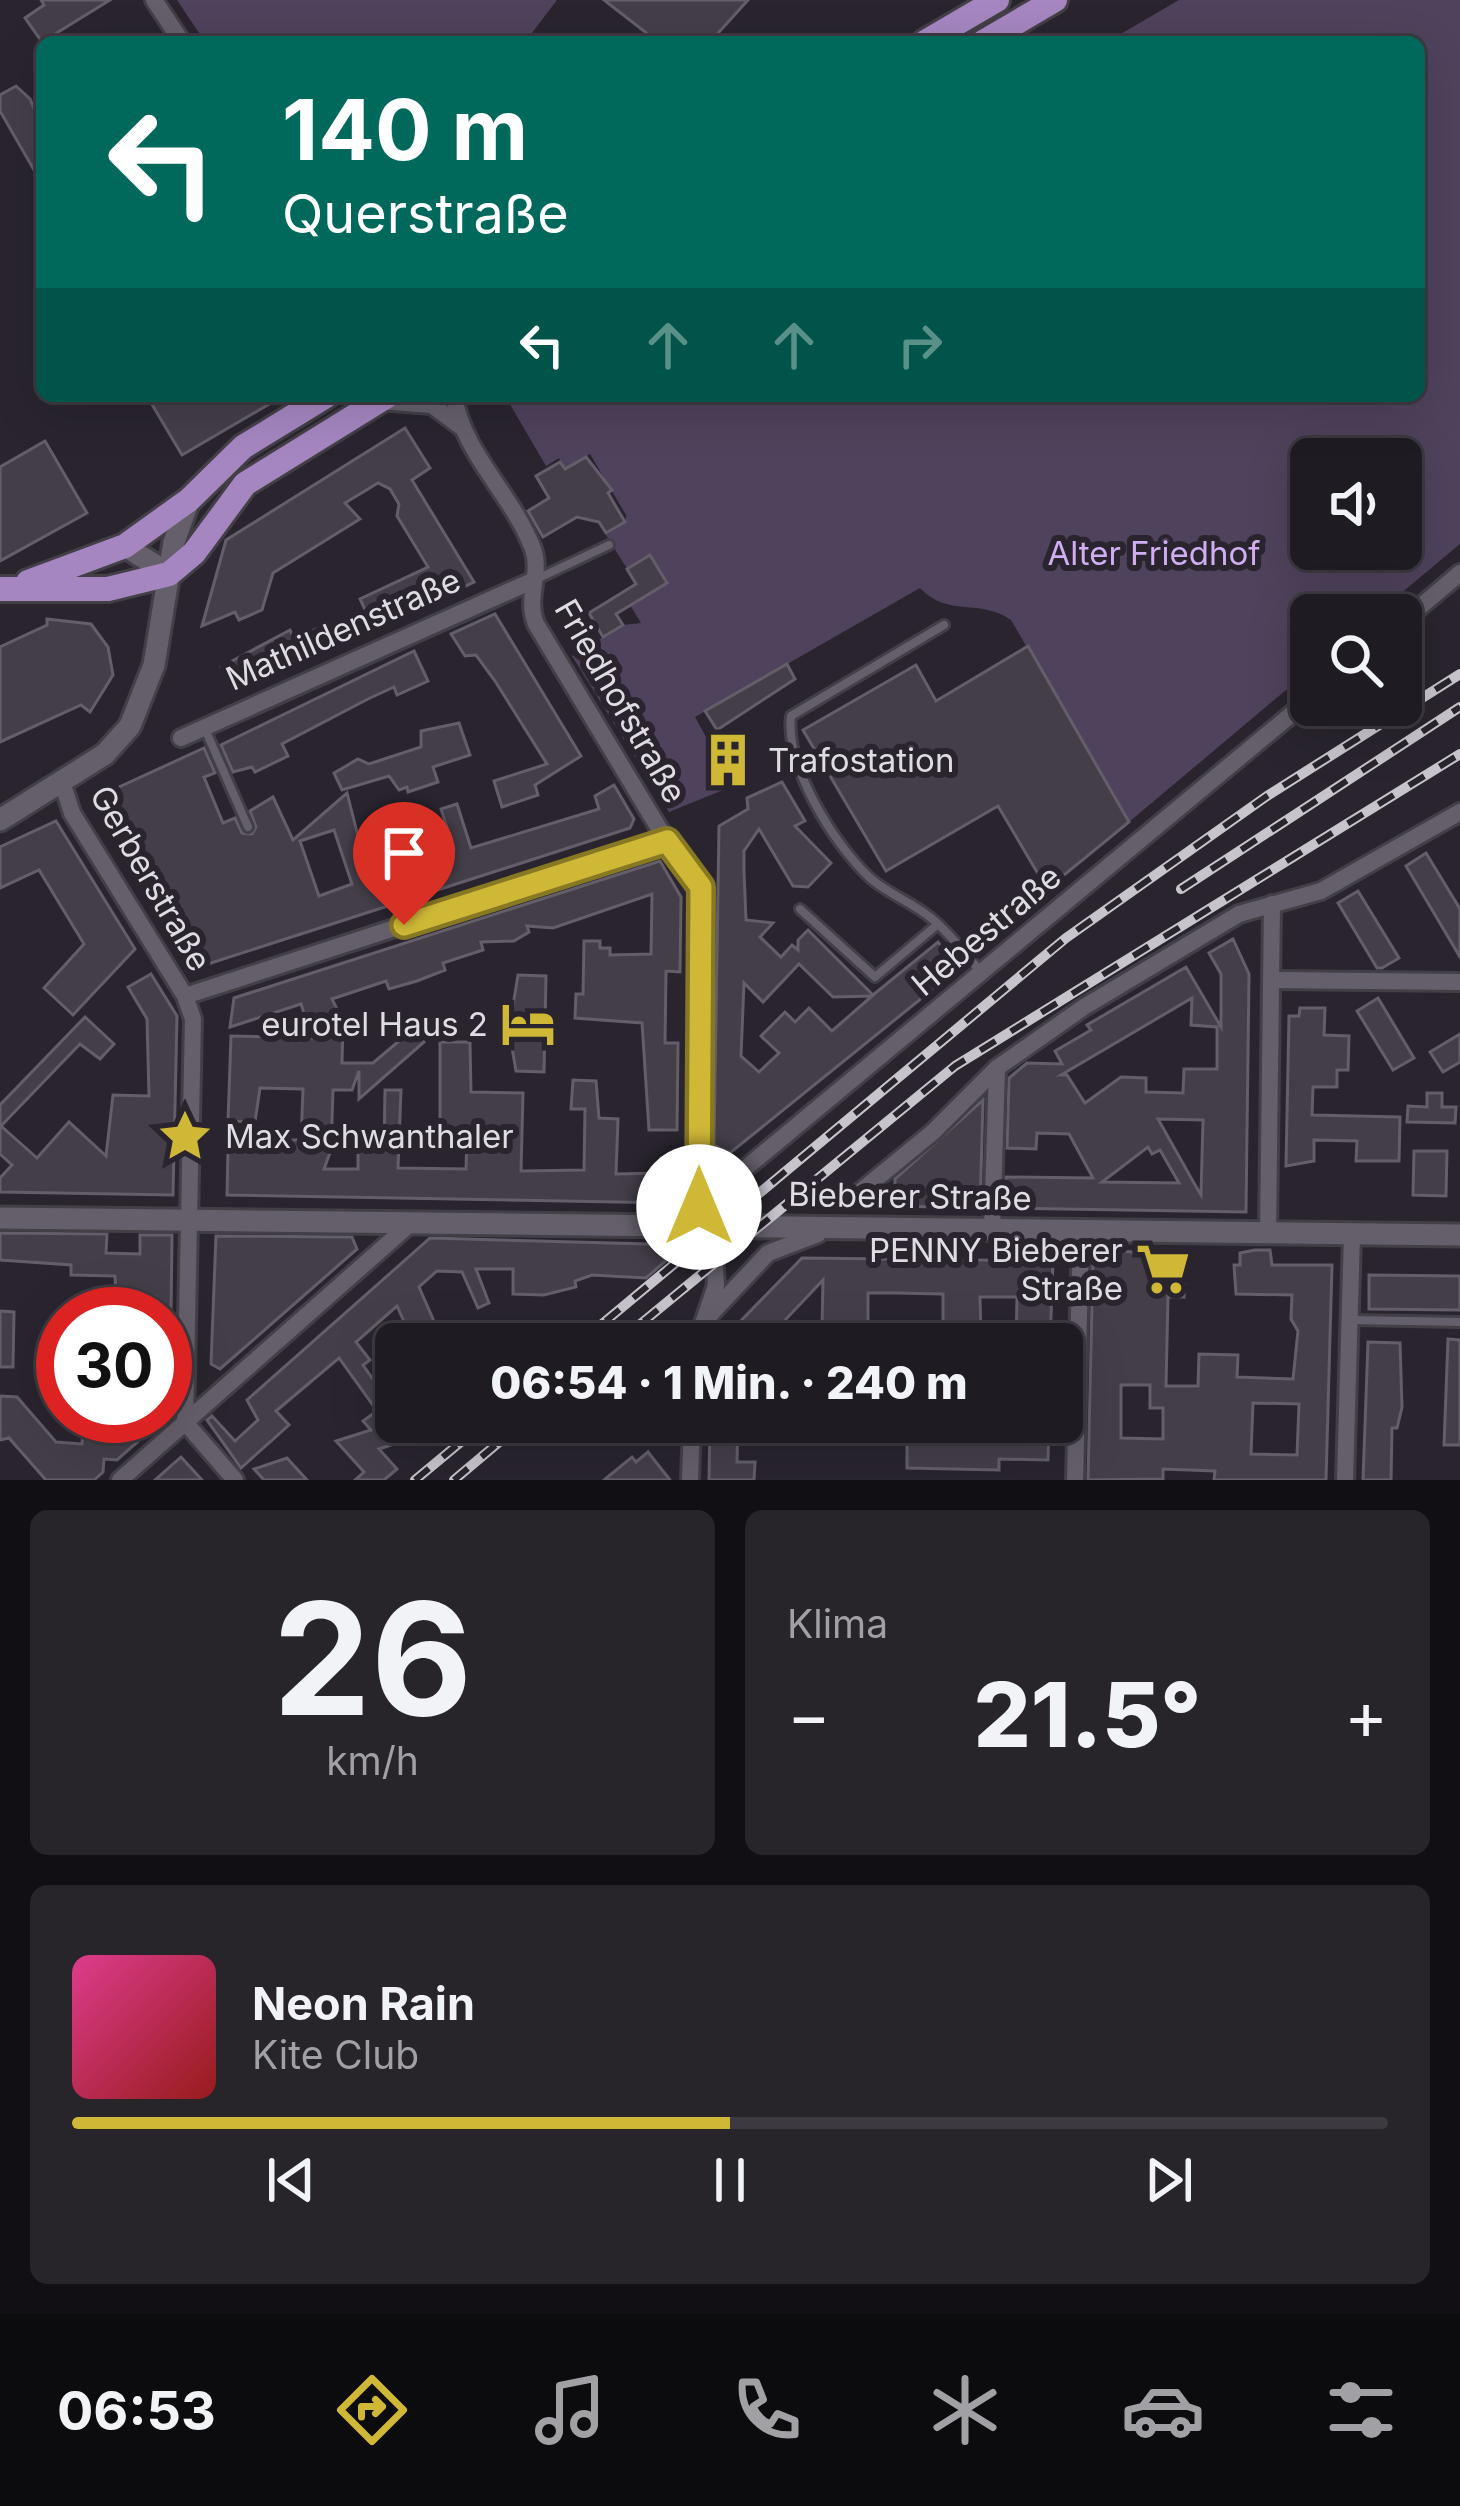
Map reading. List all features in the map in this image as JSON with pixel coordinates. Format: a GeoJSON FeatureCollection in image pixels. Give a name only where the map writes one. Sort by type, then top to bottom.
{"type":"FeatureCollection","features":[{"type":"Feature","properties":{"kind":"main road"},"geometry":{"type":"LineString","coordinates":[[936,36],[997,0]]}},
{"type":"Feature","properties":{"kind":"main road"},"geometry":{"type":"LineString","coordinates":[[992,36],[1055,0]]}},
{"type":"Feature","properties":{"kind":"main road"},"geometry":{"type":"LineString","coordinates":[[1,589],[125,546],[189,500],[243,448],[316,402]]}},
{"type":"Feature","properties":{"kind":"main road"},"geometry":{"type":"LineString","coordinates":[[1,589],[108,589],[169,574],[194,553],[245,484],[378,402]]}},
{"type":"Feature","properties":{"kind":"street"},"geometry":{"type":"LineString","coordinates":[[154,0],[178,36]]}},
{"type":"Feature","properties":{"kind":"street"},"geometry":{"type":"LineString","coordinates":[[412,402],[431,404],[462,428]]}},
{"type":"Feature","properties":{"kind":"street","name":"Friedhofstraße"},"geometry":{"type":"LineString","coordinates":[[456,402],[462,428],[532,547],[530,605],[536,624],[667,841],[701,887],[703,1220],[716,1285],[707,1318]]}},
{"type":"Feature","properties":{"kind":"street"},"geometry":{"type":"LineString","coordinates":[[0,820],[115,746],[138,713],[159,644],[169,574],[189,500]]}},
{"type":"Feature","properties":{"kind":"street"},"geometry":{"type":"LineString","coordinates":[[125,546],[169,574]]}},
{"type":"Feature","properties":{"kind":"street"},"geometry":{"type":"LineString","coordinates":[[1422,605],[1460,573]]}},
{"type":"Feature","properties":{"kind":"street","name":"Mathildenstraße"},"geometry":{"type":"LineString","coordinates":[[181,738],[532,581]]}},
{"type":"Feature","properties":{"kind":"street","name":"Hebestraße"},"geometry":{"type":"LineString","coordinates":[[703,1220],[982,973],[1290,716]]}},
{"type":"Feature","properties":{"kind":"street"},"geometry":{"type":"LineString","coordinates":[[0,806],[62,782]]}},
{"type":"Feature","properties":{"kind":"street","name":"Gerberstraße"},"geometry":{"type":"LineString","coordinates":[[62,782],[72,813],[185,996],[193,1019],[189,1287]]}},
{"type":"Feature","properties":{"kind":"street"},"geometry":{"type":"LineString","coordinates":[[849,1201],[933,1132],[997,1068],[1084,1007],[1239,914],[1321,891],[1460,812]]}},
{"type":"Feature","properties":{"kind":"street"},"geometry":{"type":"LineString","coordinates":[[185,996],[667,841]]}},
{"type":"Feature","properties":{"kind":"street"},"geometry":{"type":"LineString","coordinates":[[1268,1234],[1272,904]]}},
{"type":"Feature","properties":{"kind":"street"},"geometry":{"type":"LineString","coordinates":[[1272,980],[1460,982]]}},
{"type":"Feature","properties":{"kind":"street"},"geometry":{"type":"LineString","coordinates":[[992,1230],[997,1068]]}},
{"type":"Feature","properties":{"kind":"street","name":"Bieberer Straße"},"geometry":{"type":"LineString","coordinates":[[0,1218],[410,1223],[703,1220],[840,1229],[1460,1235]]}},
{"type":"Feature","properties":{"kind":"street"},"geometry":{"type":"LineString","coordinates":[[192,1416],[410,1223]]}},
{"type":"Feature","properties":{"kind":"street"},"geometry":{"type":"LineString","coordinates":[[705,1323],[768,1253],[805,1236],[840,1229]]}},
{"type":"Feature","properties":{"kind":"street"},"geometry":{"type":"LineString","coordinates":[[1076,1480],[1081,1231]]}},
{"type":"Feature","properties":{"kind":"street"},"geometry":{"type":"LineString","coordinates":[[1345,1480],[1352,1234]]}},
{"type":"Feature","properties":{"kind":"street"},"geometry":{"type":"LineString","coordinates":[[192,1430],[235,1480]]}},
{"type":"Feature","properties":{"kind":"street"},"geometry":{"type":"LineString","coordinates":[[121,1480],[162,1443]]}},
{"type":"Feature","properties":{"kind":"street"},"geometry":{"type":"LineString","coordinates":[[690,1480],[691,1443]]}},
{"type":"Feature","properties":{"kind":"lane"},"geometry":{"type":"LineString","coordinates":[[532,581],[609,545]]}},
{"type":"Feature","properties":{"kind":"lane"},"geometry":{"type":"LineString","coordinates":[[944,626],[791,716],[788,740],[796,768],[851,857],[874,883],[938,924],[982,973]]}},
{"type":"Feature","properties":{"kind":"lane"},"geometry":{"type":"LineString","coordinates":[[204,728],[248,827]]}},
{"type":"Feature","properties":{"kind":"lane"},"geometry":{"type":"LineString","coordinates":[[800,908],[875,977],[938,924]]}},
{"type":"Feature","properties":{"kind":"lane"},"geometry":{"type":"LineString","coordinates":[[1349,1320],[1460,1322]]}},
{"type":"Feature","properties":{"kind":"green space"},"geometry":{"type":"Polygon","coordinates":[[[177,0],[557,0],[530,36],[201,36],[177,0]]]}},
{"type":"Feature","properties":{"kind":"green space","name":"Alter Friedhof"},"geometry":{"type":"Polygon","coordinates":[[[1179,0],[1460,0],[1460,544],[1400,594],[1290,594],[1290,687],[1129,822],[1011,620],[988,610],[942,603],[920,588],[695,717],[733,786],[669,812],[572,656],[623,625],[641,623],[622,592],[636,583],[606,535],[625,523],[626,515],[590,454],[565,469],[559,458],[546,466],[509,402],[1425,402],[1425,36],[1117,36],[1179,0]]]}},
{"type":"Feature","properties":{"kind":"building"},"geometry":{"type":"Polygon","coordinates":[[[41,0],[110,0],[52,36],[38,36],[25,18],[44,5],[41,0]]]}},
{"type":"Feature","properties":{"kind":"building"},"geometry":{"type":"Polygon","coordinates":[[[604,0],[748,0],[715,36],[650,36],[604,0]]]}},
{"type":"Feature","properties":{"kind":"building"},"geometry":{"type":"Polygon","coordinates":[[[16,86],[30,99],[36,114],[36,174],[0,111],[0,95],[16,86]]]}},
{"type":"Feature","properties":{"kind":"building"},"geometry":{"type":"Polygon","coordinates":[[[151,402],[273,402],[182,455],[151,402]]]}},
{"type":"Feature","properties":{"kind":"building"},"geometry":{"type":"Polygon","coordinates":[[[405,428],[430,468],[412,480],[474,582],[374,629],[360,599],[428,567],[397,516],[399,504],[390,489],[378,483],[345,503],[360,519],[273,573],[262,610],[239,620],[235,612],[202,626],[226,540],[405,428]]]}},
{"type":"Feature","properties":{"kind":"building"},"geometry":{"type":"Polygon","coordinates":[[[45,441],[87,513],[0,561],[0,467],[45,441]]]}},
{"type":"Feature","properties":{"kind":"building"},"geometry":{"type":"Polygon","coordinates":[[[586,457],[612,490],[608,493],[625,522],[606,533],[599,522],[577,517],[543,537],[528,511],[549,498],[536,476],[560,462],[565,469],[586,457]]]}},
{"type":"Feature","properties":{"kind":"building"},"geometry":{"type":"Polygon","coordinates":[[[650,555],[667,583],[616,614],[623,625],[603,637],[589,613],[636,584],[627,569],[650,555]]]}},
{"type":"Feature","properties":{"kind":"building"},"geometry":{"type":"Polygon","coordinates":[[[495,614],[581,756],[535,785],[538,795],[502,807],[494,781],[547,764],[476,655],[465,656],[451,634],[495,614]]]}},
{"type":"Feature","properties":{"kind":"building"},"geometry":{"type":"Polygon","coordinates":[[[47,619],[91,624],[108,647],[113,675],[90,712],[81,705],[0,742],[0,647],[47,625],[47,619]]]}},
{"type":"Feature","properties":{"kind":"building"},"geometry":{"type":"Polygon","coordinates":[[[325,625],[335,647],[237,692],[221,667],[290,630],[294,639],[325,625]]]}},
{"type":"Feature","properties":{"kind":"building"},"geometry":{"type":"Polygon","coordinates":[[[1028,646],[1129,822],[1047,889],[998,806],[886,871],[803,730],[916,665],[936,701],[1028,646]]]}},
{"type":"Feature","properties":{"kind":"building"},"geometry":{"type":"Polygon","coordinates":[[[414,651],[428,681],[397,695],[394,687],[282,744],[288,756],[255,772],[252,767],[233,772],[221,745],[414,651]]]}},
{"type":"Feature","properties":{"kind":"building"},"geometry":{"type":"Polygon","coordinates":[[[787,664],[795,679],[717,730],[705,711],[787,664]]]}},
{"type":"Feature","properties":{"kind":"building"},"geometry":{"type":"Polygon","coordinates":[[[459,723],[470,755],[433,767],[438,782],[408,792],[407,787],[399,790],[389,776],[342,790],[334,773],[358,759],[369,764],[421,747],[421,731],[459,723]]]}},
{"type":"Feature","properties":{"kind":"building"},"geometry":{"type":"Polygon","coordinates":[[[204,748],[215,773],[204,777],[223,823],[235,818],[242,833],[252,834],[256,827],[250,811],[273,797],[293,840],[347,793],[358,836],[372,831],[386,875],[454,849],[441,809],[457,804],[471,848],[599,809],[595,796],[614,785],[634,819],[630,828],[208,964],[105,799],[106,793],[204,748]],[[334,830],[300,841],[319,896],[352,884],[334,830]]]}},
{"type":"Feature","properties":{"kind":"building"},"geometry":{"type":"Polygon","coordinates":[[[782,782],[805,821],[795,826],[831,863],[808,887],[793,886],[759,829],[744,851],[746,920],[773,923],[760,937],[781,957],[792,945],[798,950],[798,940],[808,930],[873,995],[938,942],[959,968],[730,1153],[714,1145],[719,826],[748,809],[747,798],[782,782]],[[799,964],[763,1002],[744,983],[741,1056],[759,1072],[779,1053],[761,1036],[785,1012],[795,1022],[809,1008],[832,1031],[872,996],[833,997],[799,964]]]}},
{"type":"Feature","properties":{"kind":"building"},"geometry":{"type":"Polygon","coordinates":[[[56,821],[135,949],[73,1015],[44,988],[84,944],[39,870],[0,888],[0,847],[56,821]]]}},
{"type":"Feature","properties":{"kind":"building"},"geometry":{"type":"Polygon","coordinates":[[[1426,853],[1460,909],[1460,957],[1406,866],[1426,853]]]}},
{"type":"Feature","properties":{"kind":"building"},"geometry":{"type":"Polygon","coordinates":[[[660,861],[681,897],[680,972],[666,971],[665,1043],[678,1043],[677,1130],[649,1130],[642,1023],[575,1018],[576,994],[583,994],[584,941],[600,941],[600,948],[610,948],[610,955],[651,954],[652,894],[553,928],[527,926],[529,932],[514,941],[481,942],[483,950],[443,963],[445,970],[417,981],[389,989],[386,981],[332,999],[343,1021],[342,1063],[373,1063],[413,1029],[424,1042],[359,1099],[359,1071],[352,1090],[333,1090],[331,1150],[324,1169],[358,1169],[358,1150],[384,1151],[385,1090],[401,1090],[398,1168],[466,1169],[467,1136],[440,1135],[440,1042],[470,1042],[471,1092],[523,1093],[521,1171],[584,1170],[585,1109],[571,1109],[573,1080],[596,1081],[599,1118],[618,1119],[616,1174],[661,1173],[661,1158],[677,1158],[671,1203],[227,1195],[228,1150],[267,1151],[267,1140],[301,1140],[303,1089],[260,1088],[255,1122],[228,1121],[231,1036],[312,1038],[301,1004],[230,1027],[234,998],[660,861]]]}},
{"type":"Feature","properties":{"kind":"building"},"geometry":{"type":"Polygon","coordinates":[[[1358,891],[1399,958],[1382,968],[1377,968],[1338,903],[1358,891]]]}},
{"type":"Feature","properties":{"kind":"building"},"geometry":{"type":"Polygon","coordinates":[[[1233,939],[1249,974],[1246,1212],[1005,1208],[1006,1177],[1093,1178],[1069,1134],[1037,1133],[1036,1149],[1007,1148],[1009,1078],[1027,1063],[1062,1064],[1055,1051],[1091,1030],[1087,1025],[1186,967],[1221,1027],[1221,974],[1209,953],[1233,939]],[[1192,998],[1061,1075],[1067,1075],[1085,1103],[1121,1077],[1146,1078],[1146,1092],[1183,1093],[1184,1069],[1217,1069],[1217,1027],[1191,1025],[1192,998]],[[1158,1119],[1201,1195],[1203,1120],[1158,1119]],[[1148,1147],[1102,1182],[1179,1183],[1160,1150],[1152,1154],[1148,1147]]]}},
{"type":"Feature","properties":{"kind":"building"},"geometry":{"type":"Polygon","coordinates":[[[151,974],[177,1016],[173,1195],[0,1192],[0,1178],[12,1165],[0,1154],[0,1105],[85,1017],[114,1044],[100,1059],[80,1044],[1,1126],[37,1158],[69,1122],[106,1156],[113,1095],[149,1096],[147,1019],[128,987],[151,974]]]}},
{"type":"Feature","properties":{"kind":"building","name":"eurotel Haus 2"},"geometry":{"type":"Polygon","coordinates":[[[518,975],[546,976],[544,1072],[516,1071],[509,1030],[518,975]]]}},
{"type":"Feature","properties":{"kind":"building"},"geometry":{"type":"Polygon","coordinates":[[[1378,998],[1414,1058],[1393,1070],[1357,1011],[1378,998]]]}},
{"type":"Feature","properties":{"kind":"building"},"geometry":{"type":"Polygon","coordinates":[[[1300,1008],[1325,1008],[1324,1035],[1349,1036],[1348,1070],[1337,1070],[1337,1087],[1313,1087],[1312,1115],[1400,1117],[1399,1161],[1356,1161],[1357,1141],[1314,1140],[1314,1161],[1286,1166],[1289,1016],[1299,1016],[1300,1008]]]}},
{"type":"Feature","properties":{"kind":"building"},"geometry":{"type":"Polygon","coordinates":[[[1460,1034],[1460,1062],[1443,1072],[1430,1052],[1460,1034]]]}},
{"type":"Feature","properties":{"kind":"building"},"geometry":{"type":"Polygon","coordinates":[[[1427,1093],[1442,1093],[1442,1107],[1456,1107],[1455,1123],[1407,1122],[1408,1106],[1427,1107],[1427,1093]]]}},
{"type":"Feature","properties":{"kind":"building"},"geometry":{"type":"Polygon","coordinates":[[[983,1100],[980,1208],[895,1206],[895,1179],[983,1100]]]}},
{"type":"Feature","properties":{"kind":"building"},"geometry":{"type":"Polygon","coordinates":[[[1414,1151],[1447,1151],[1446,1196],[1413,1195],[1414,1151]]]}},
{"type":"Feature","properties":{"kind":"building"},"geometry":{"type":"Polygon","coordinates":[[[0,1233],[107,1234],[106,1253],[140,1254],[140,1235],[172,1235],[171,1287],[116,1287],[115,1276],[71,1275],[71,1265],[0,1260],[0,1233]]]}},
{"type":"Feature","properties":{"kind":"building"},"geometry":{"type":"Polygon","coordinates":[[[216,1236],[352,1237],[357,1249],[220,1369],[211,1364],[216,1236]]]}},
{"type":"Feature","properties":{"kind":"building"},"geometry":{"type":"Polygon","coordinates":[[[430,1238],[684,1245],[646,1278],[592,1275],[575,1281],[576,1287],[544,1295],[513,1294],[513,1269],[476,1269],[489,1303],[478,1308],[462,1272],[437,1271],[419,1287],[435,1323],[405,1323],[397,1306],[356,1342],[370,1360],[363,1365],[375,1382],[375,1408],[339,1358],[276,1411],[289,1425],[241,1468],[207,1420],[212,1416],[235,1441],[258,1420],[247,1400],[430,1238]]]}},
{"type":"Feature","properties":{"kind":"building"},"geometry":{"type":"Polygon","coordinates":[[[1116,1250],[1185,1259],[1184,1297],[1168,1297],[1166,1386],[1198,1386],[1199,1354],[1238,1355],[1237,1377],[1293,1379],[1298,1331],[1291,1319],[1292,1295],[1236,1294],[1234,1265],[1240,1265],[1240,1253],[1270,1250],[1272,1265],[1332,1265],[1326,1480],[1214,1480],[1215,1471],[1163,1469],[1163,1479],[1088,1480],[1093,1258],[1116,1250]],[[1121,1385],[1121,1438],[1163,1439],[1163,1408],[1150,1408],[1150,1385],[1121,1385]],[[1253,1403],[1251,1454],[1297,1455],[1299,1404],[1253,1403]]]}},
{"type":"Feature","properties":{"kind":"building"},"geometry":{"type":"Polygon","coordinates":[[[802,1258],[1053,1261],[1051,1323],[1016,1323],[1017,1297],[980,1297],[981,1323],[943,1323],[943,1294],[868,1293],[868,1323],[822,1323],[823,1280],[782,1323],[739,1323],[802,1258]]]}},
{"type":"Feature","properties":{"kind":"building"},"geometry":{"type":"Polygon","coordinates":[[[1369,1275],[1460,1276],[1460,1310],[1369,1309],[1369,1275]]]}},
{"type":"Feature","properties":{"kind":"building"},"geometry":{"type":"Polygon","coordinates":[[[0,1311],[14,1312],[13,1367],[0,1367],[0,1311]]]}},
{"type":"Feature","properties":{"kind":"building"},"geometry":{"type":"Polygon","coordinates":[[[1448,1339],[1460,1340],[1460,1445],[1444,1445],[1448,1339]]]}},
{"type":"Feature","properties":{"kind":"building"},"geometry":{"type":"Polygon","coordinates":[[[1368,1342],[1400,1343],[1402,1407],[1397,1428],[1392,1428],[1391,1480],[1363,1480],[1368,1342]]]}},
{"type":"Feature","properties":{"kind":"building"},"geometry":{"type":"Polygon","coordinates":[[[0,1396],[17,1397],[36,1419],[36,1443],[136,1443],[117,1460],[104,1459],[103,1472],[94,1480],[46,1480],[9,1438],[0,1440],[0,1396]]]}},
{"type":"Feature","properties":{"kind":"building"},"geometry":{"type":"Polygon","coordinates":[[[375,1412],[375,1443],[397,1443],[379,1449],[397,1469],[384,1480],[355,1480],[364,1472],[336,1441],[371,1430],[363,1421],[375,1412]]]}},
{"type":"Feature","properties":{"kind":"building"},"geometry":{"type":"Polygon","coordinates":[[[710,1443],[737,1443],[737,1462],[755,1462],[754,1480],[709,1480],[710,1443]]]}},
{"type":"Feature","properties":{"kind":"building"},"geometry":{"type":"Polygon","coordinates":[[[907,1443],[1048,1443],[1048,1460],[999,1459],[999,1470],[907,1468],[907,1443]]]}},
{"type":"Feature","properties":{"kind":"building"},"geometry":{"type":"Polygon","coordinates":[[[648,1452],[670,1480],[604,1480],[632,1457],[636,1462],[648,1452]]]}},
{"type":"Feature","properties":{"kind":"building"},"geometry":{"type":"Polygon","coordinates":[[[181,1457],[202,1480],[155,1480],[181,1457]]]}},
{"type":"Feature","properties":{"kind":"building"},"geometry":{"type":"Polygon","coordinates":[[[287,1458],[307,1480],[264,1480],[254,1469],[287,1458]]]}},
{"type":"Feature","properties":{"kind":"railway"},"geometry":{"type":"LineString","coordinates":[[603,1323],[1066,938],[1267,796],[1460,674]]}},
{"type":"Feature","properties":{"kind":"railway"},"geometry":{"type":"LineString","coordinates":[[1181,889],[1460,707]]}},
{"type":"Feature","properties":{"kind":"railway"},"geometry":{"type":"LineString","coordinates":[[642,1323],[955,1066],[1460,754]]}},
{"type":"Feature","properties":{"kind":"railway"},"geometry":{"type":"LineString","coordinates":[[415,1480],[460,1443]]}},
{"type":"Feature","properties":{"kind":"railway"},"geometry":{"type":"LineString","coordinates":[[454,1480],[498,1443]]}},
{"type":"Feature","properties":{"kind":"place","name":"Trafostation"},"geometry":{"type":"Point","coordinates":[728,760]}},
{"type":"Feature","properties":{"kind":"place","name":"eurotel Haus 2"},"geometry":{"type":"Point","coordinates":[528,1024]}},
{"type":"Feature","properties":{"kind":"place","name":"Max Schwanthaler"},"geometry":{"type":"Point","coordinates":[185,1136]}},
{"type":"Feature","properties":{"kind":"place","name":"PENNY Bieberer Straße"},"geometry":{"type":"Point","coordinates":[1163,1269]}},
{"type":"Feature","properties":{"kind":"route"},"geometry":{"type":"LineString","coordinates":[[404,925],[667,841],[699,878],[702,898],[699,1207]]}}]}
